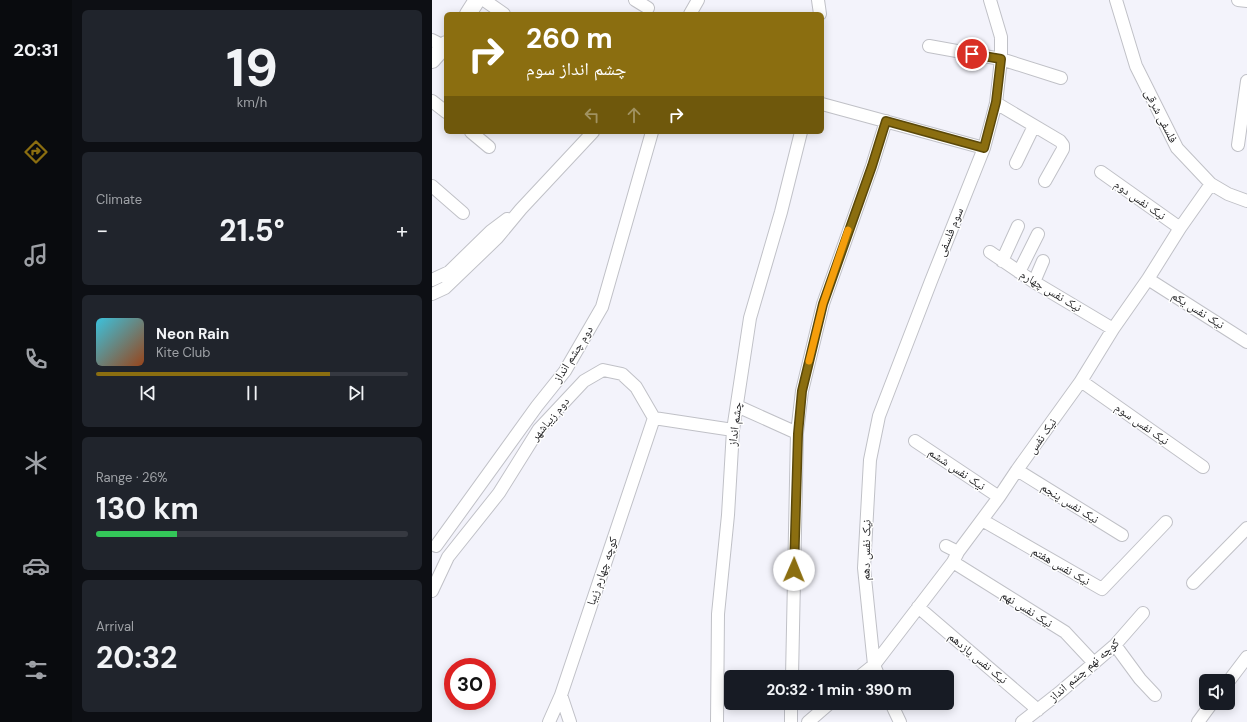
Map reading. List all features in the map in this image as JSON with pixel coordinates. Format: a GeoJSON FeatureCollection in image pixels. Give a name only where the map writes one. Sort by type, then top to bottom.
{"type":"FeatureCollection","features":[{"type":"Feature","properties":{"kind":"main road"},"geometry":{"type":"LineString","coordinates":[[469,12],[477,0]]}},
{"type":"Feature","properties":{"kind":"main road"},"geometry":{"type":"LineString","coordinates":[[432,60],[442,44]]}},
{"type":"Feature","properties":{"kind":"street"},"geometry":{"type":"LineString","coordinates":[[484,0],[501,12]]}},
{"type":"Feature","properties":{"kind":"street"},"geometry":{"type":"LineString","coordinates":[[635,0],[648,8]]}},
{"type":"Feature","properties":{"kind":"street"},"geometry":{"type":"LineString","coordinates":[[691,12],[698,0]]}},
{"type":"Feature","properties":{"kind":"street"},"geometry":{"type":"LineString","coordinates":[[818,0],[820,12]]}},
{"type":"Feature","properties":{"kind":"street","name":"سوم فلسفی"},"geometry":{"type":"LineString","coordinates":[[870,460],[879,416],[984,148],[996,102],[1001,59],[1001,37],[990,0]]}},
{"type":"Feature","properties":{"kind":"street","name":"فلسفی شرقی"},"geometry":{"type":"LineString","coordinates":[[1116,0],[1136,66],[1177,148],[1211,184],[1228,194],[1247,201]]}},
{"type":"Feature","properties":{"kind":"street"},"geometry":{"type":"LineString","coordinates":[[1238,0],[1247,1]]}},
{"type":"Feature","properties":{"kind":"street"},"geometry":{"type":"LineString","coordinates":[[929,46],[1001,59],[1061,78]]}},
{"type":"Feature","properties":{"kind":"street"},"geometry":{"type":"LineString","coordinates":[[1238,145],[1247,80]]}},
{"type":"Feature","properties":{"kind":"street"},"geometry":{"type":"LineString","coordinates":[[432,102],[444,111]]}},
{"type":"Feature","properties":{"kind":"street"},"geometry":{"type":"LineString","coordinates":[[996,102],[1060,141],[1063,145],[1063,149],[1045,181]]}},
{"type":"Feature","properties":{"kind":"street"},"geometry":{"type":"LineString","coordinates":[[824,105],[984,148]]}},
{"type":"Feature","properties":{"kind":"street"},"geometry":{"type":"LineString","coordinates":[[792,670],[798,434],[802,391],[823,304],[872,166],[886,121]]}},
{"type":"Feature","properties":{"kind":"street"},"geometry":{"type":"LineString","coordinates":[[1016,163],[1034,126]]}},
{"type":"Feature","properties":{"kind":"street"},"geometry":{"type":"LineString","coordinates":[[474,134],[490,147]]}},
{"type":"Feature","properties":{"kind":"street"},"geometry":{"type":"LineString","coordinates":[[432,301],[497,238],[521,209],[591,134]]}},
{"type":"Feature","properties":{"kind":"street","name":"دوم چشم انداز"},"geometry":{"type":"LineString","coordinates":[[434,545],[537,406],[565,371],[602,307],[651,134]]}},
{"type":"Feature","properties":{"kind":"street","name":"چشم انداز"},"geometry":{"type":"LineString","coordinates":[[717,722],[718,614],[728,515],[733,430],[750,318],[781,212],[800,134]]}},
{"type":"Feature","properties":{"kind":"street","name":"نیک نفس دوم"},"geometry":{"type":"LineString","coordinates":[[1101,172],[1180,228]]}},
{"type":"Feature","properties":{"kind":"street","name":"نیک نفس"},"geometry":{"type":"LineString","coordinates":[[867,670],[874,664],[918,607],[999,498],[1017,470],[1081,381],[1180,228],[1211,184]]}},
{"type":"Feature","properties":{"kind":"street"},"geometry":{"type":"LineString","coordinates":[[432,186],[463,213]]}},
{"type":"Feature","properties":{"kind":"street"},"geometry":{"type":"LineString","coordinates":[[432,280],[449,272],[491,231],[521,209]]}},
{"type":"Feature","properties":{"kind":"street"},"geometry":{"type":"LineString","coordinates":[[1002,260],[1018,226]]}},
{"type":"Feature","properties":{"kind":"street"},"geometry":{"type":"LineString","coordinates":[[1019,272],[1038,234]]}},
{"type":"Feature","properties":{"kind":"street","name":"نیک نفس چهارم"},"geometry":{"type":"LineString","coordinates":[[990,252],[1034,282],[1114,329]]}},
{"type":"Feature","properties":{"kind":"street"},"geometry":{"type":"LineString","coordinates":[[1034,282],[1043,261]]}},
{"type":"Feature","properties":{"kind":"street","name":"نیک نفس یکم"},"geometry":{"type":"LineString","coordinates":[[1148,279],[1247,342]]}},
{"type":"Feature","properties":{"kind":"street"},"geometry":{"type":"LineString","coordinates":[[432,294],[445,288]]}},
{"type":"Feature","properties":{"kind":"street","name":"دوم زیباشهر"},"geometry":{"type":"LineString","coordinates":[[432,591],[448,557],[498,493],[539,429],[584,381],[603,370],[622,374],[636,387],[654,418]]}},
{"type":"Feature","properties":{"kind":"street","name":"نیک نفس سوم"},"geometry":{"type":"LineString","coordinates":[[1081,381],[1203,467]]}},
{"type":"Feature","properties":{"kind":"street"},"geometry":{"type":"LineString","coordinates":[[737,406],[798,434]]}},
{"type":"Feature","properties":{"kind":"street"},"geometry":{"type":"LineString","coordinates":[[654,418],[733,430]]}},
{"type":"Feature","properties":{"kind":"street","name":"کوچه چهارم زیبا"},"geometry":{"type":"LineString","coordinates":[[549,722],[561,695],[654,418]]}},
{"type":"Feature","properties":{"kind":"street","name":"نیک نفس ششم"},"geometry":{"type":"LineString","coordinates":[[915,441],[999,498]]}},
{"type":"Feature","properties":{"kind":"street","name":"نیک نفس دهم"},"geometry":{"type":"LineString","coordinates":[[870,460],[864,568],[874,664],[876,670]]}},
{"type":"Feature","properties":{"kind":"street","name":"نیک نفس پنجم"},"geometry":{"type":"LineString","coordinates":[[1017,470],[1122,535]]}},
{"type":"Feature","properties":{"kind":"street","name":"نیک نفس هفتم"},"geometry":{"type":"LineString","coordinates":[[982,520],[1102,590],[1166,522]]}},
{"type":"Feature","properties":{"kind":"street"},"geometry":{"type":"LineString","coordinates":[[1194,583],[1247,528]]}},
{"type":"Feature","properties":{"kind":"street"},"geometry":{"type":"LineString","coordinates":[[434,545],[448,557]]}},
{"type":"Feature","properties":{"kind":"street","name":"نیک نفس نهم"},"geometry":{"type":"LineString","coordinates":[[946,546],[956,557],[1065,632],[1094,663]]}},
{"type":"Feature","properties":{"kind":"street","name":"نیک نفس یازدهم"},"geometry":{"type":"LineString","coordinates":[[918,607],[1038,710]]}},
{"type":"Feature","properties":{"kind":"street","name":"کوچه نهم چشم انداز"},"geometry":{"type":"LineString","coordinates":[[1022,722],[1116,645],[1143,613]]}},
{"type":"Feature","properties":{"kind":"street"},"geometry":{"type":"LineString","coordinates":[[1116,645],[1140,679],[1155,695]]}},
{"type":"Feature","properties":{"kind":"street"},"geometry":{"type":"LineString","coordinates":[[1234,674],[1247,657]]}},
{"type":"Feature","properties":{"kind":"street"},"geometry":{"type":"LineString","coordinates":[[561,695],[570,722]]}},
{"type":"Feature","properties":{"kind":"street"},"geometry":{"type":"LineString","coordinates":[[791,710],[791,722]]}},
{"type":"Feature","properties":{"kind":"street"},"geometry":{"type":"LineString","coordinates":[[808,722],[822,710]]}},
{"type":"Feature","properties":{"kind":"street"},"geometry":{"type":"LineString","coordinates":[[894,710],[900,722]]}},
{"type":"Feature","properties":{"kind":"street"},"geometry":{"type":"LineString","coordinates":[[1198,722],[1207,710]]}},
{"type":"Feature","properties":{"kind":"slow traffic"},"geometry":{"type":"LineString","coordinates":[[809,361],[823,304],[848,230]]}},
{"type":"Feature","properties":{"kind":"route"},"geometry":{"type":"LineString","coordinates":[[794,570],[798,434],[802,391],[823,304],[872,166],[886,121],[984,148],[996,102],[1001,59],[972,54]]}}]}
